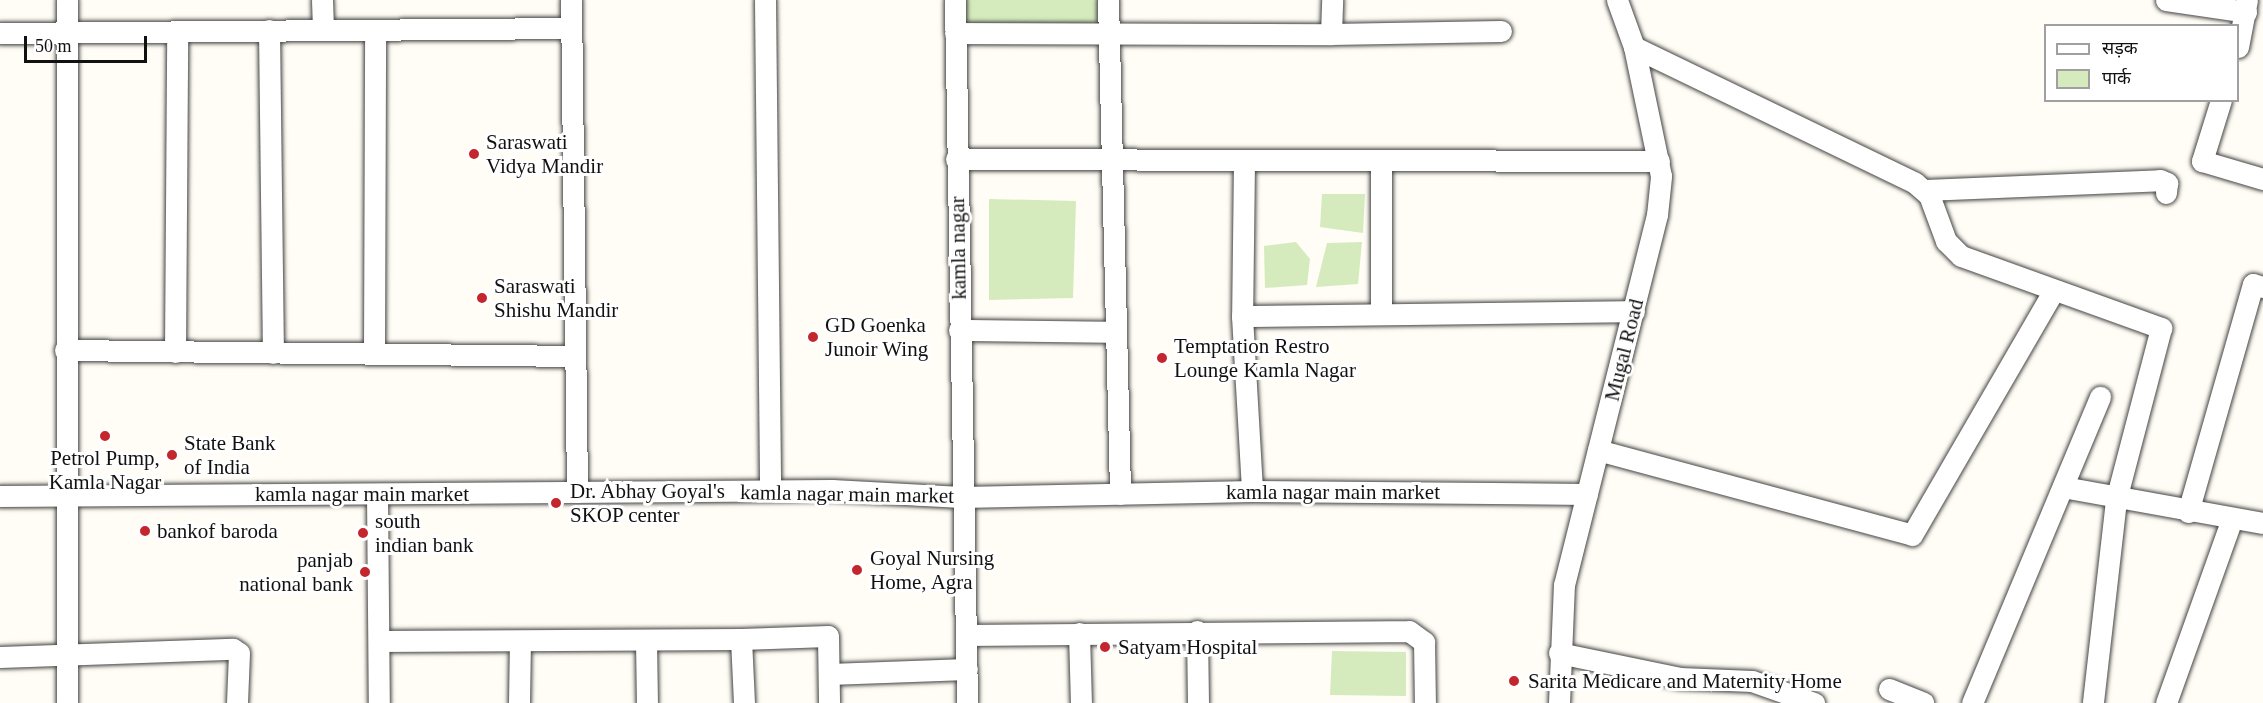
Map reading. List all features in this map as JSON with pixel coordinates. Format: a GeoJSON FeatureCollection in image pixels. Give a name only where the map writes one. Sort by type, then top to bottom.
{"type":"FeatureCollection","features":[{"type":"Feature","properties":{"kind":"street"},"geometry":{"type":"LineString","coordinates":[[67,703],[69,496],[65,350],[68,0]]}},
{"type":"Feature","properties":{"kind":"street"},"geometry":{"type":"LineString","coordinates":[[322,0],[323,30]]}},
{"type":"Feature","properties":{"kind":"street"},"geometry":{"type":"LineString","coordinates":[[571,0],[577,492]]}},
{"type":"Feature","properties":{"kind":"street"},"geometry":{"type":"LineString","coordinates":[[765,0],[770,490]]}},
{"type":"Feature","properties":{"kind":"street","name":"kamla nagar"},"geometry":{"type":"LineString","coordinates":[[955,0],[962,497],[968,703]]}},
{"type":"Feature","properties":{"kind":"street"},"geometry":{"type":"LineString","coordinates":[[1108,0],[1120,494]]}},
{"type":"Feature","properties":{"kind":"street"},"geometry":{"type":"LineString","coordinates":[[1331,34],[1332,0]]}},
{"type":"Feature","properties":{"kind":"street","name":"Mugal Road"},"geometry":{"type":"LineString","coordinates":[[1559,703],[1559,652],[1564,585],[1657,215],[1659,161],[1634,47],[1617,0]]}},
{"type":"Feature","properties":{"kind":"street"},"geometry":{"type":"LineString","coordinates":[[2166,0],[2246,6],[2239,42]]}},
{"type":"Feature","properties":{"kind":"street"},"geometry":{"type":"LineString","coordinates":[[0,33],[571,28]]}},
{"type":"Feature","properties":{"kind":"street"},"geometry":{"type":"LineString","coordinates":[[269,30],[273,353]]}},
{"type":"Feature","properties":{"kind":"street"},"geometry":{"type":"LineString","coordinates":[[374,354],[375,30]]}},
{"type":"Feature","properties":{"kind":"street"},"geometry":{"type":"LineString","coordinates":[[175,352],[177,31]]}},
{"type":"Feature","properties":{"kind":"street"},"geometry":{"type":"LineString","coordinates":[[955,33],[1331,34],[1501,31]]}},
{"type":"Feature","properties":{"kind":"street"},"geometry":{"type":"LineString","coordinates":[[1634,47],[1925,190],[2160,180],[2167,183],[2166,193]]}},
{"type":"Feature","properties":{"kind":"street"},"geometry":{"type":"LineString","coordinates":[[2221,102],[2202,160],[2263,179]]}},
{"type":"Feature","properties":{"kind":"street"},"geometry":{"type":"LineString","coordinates":[[956,159],[1244,162],[1659,161]]}},
{"type":"Feature","properties":{"kind":"street"},"geometry":{"type":"LineString","coordinates":[[1381,161],[1381,314]]}},
{"type":"Feature","properties":{"kind":"street"},"geometry":{"type":"LineString","coordinates":[[1244,162],[1242,316],[1252,491]]}},
{"type":"Feature","properties":{"kind":"street"},"geometry":{"type":"LineString","coordinates":[[1925,190],[1946,241],[1961,256],[2053,292],[2161,328],[2116,500],[2093,703]]}},
{"type":"Feature","properties":{"kind":"street"},"geometry":{"type":"LineString","coordinates":[[2188,512],[2253,284],[2263,286]]}},
{"type":"Feature","properties":{"kind":"street"},"geometry":{"type":"LineString","coordinates":[[1598,450],[1912,535],[2053,292]]}},
{"type":"Feature","properties":{"kind":"street"},"geometry":{"type":"LineString","coordinates":[[1242,316],[1634,311]]}},
{"type":"Feature","properties":{"kind":"street"},"geometry":{"type":"LineString","coordinates":[[959,330],[1116,332]]}},
{"type":"Feature","properties":{"kind":"street"},"geometry":{"type":"LineString","coordinates":[[65,350],[575,356]]}},
{"type":"Feature","properties":{"kind":"street"},"geometry":{"type":"LineString","coordinates":[[1972,703],[2100,397]]}},
{"type":"Feature","properties":{"kind":"street"},"geometry":{"type":"LineString","coordinates":[[2063,487],[2116,500],[2263,523]]}},
{"type":"Feature","properties":{"kind":"street","name":"kamla nagar main market"},"geometry":{"type":"LineString","coordinates":[[0,496],[770,490],[962,497],[1252,491],[1587,494]]}},
{"type":"Feature","properties":{"kind":"street"},"geometry":{"type":"LineString","coordinates":[[377,494],[380,703]]}},
{"type":"Feature","properties":{"kind":"street"},"geometry":{"type":"LineString","coordinates":[[2166,703],[2232,519]]}},
{"type":"Feature","properties":{"kind":"street"},"geometry":{"type":"LineString","coordinates":[[966,635],[1197,631],[1413,632],[1424,642],[1425,703]]}},
{"type":"Feature","properties":{"kind":"street"},"geometry":{"type":"LineString","coordinates":[[1197,631],[1198,703]]}},
{"type":"Feature","properties":{"kind":"street"},"geometry":{"type":"LineString","coordinates":[[1079,633],[1081,703]]}},
{"type":"Feature","properties":{"kind":"street"},"geometry":{"type":"LineString","coordinates":[[379,641],[741,639],[828,636],[829,703]]}},
{"type":"Feature","properties":{"kind":"street"},"geometry":{"type":"LineString","coordinates":[[741,639],[744,703]]}},
{"type":"Feature","properties":{"kind":"street"},"geometry":{"type":"LineString","coordinates":[[646,640],[648,703]]}},
{"type":"Feature","properties":{"kind":"street"},"geometry":{"type":"LineString","coordinates":[[519,703],[520,641]]}},
{"type":"Feature","properties":{"kind":"street"},"geometry":{"type":"LineString","coordinates":[[0,657],[234,649],[239,653],[237,703]]}},
{"type":"Feature","properties":{"kind":"street"},"geometry":{"type":"LineString","coordinates":[[1559,652],[1680,678],[1752,681],[1814,703]]}},
{"type":"Feature","properties":{"kind":"street"},"geometry":{"type":"LineString","coordinates":[[829,674],[967,669]]}},
{"type":"Feature","properties":{"kind":"street"},"geometry":{"type":"LineString","coordinates":[[1889,689],[1923,703]]}},
{"type":"Feature","properties":{"kind":"green space"},"geometry":{"type":"Polygon","coordinates":[[[955,0],[1108,0],[1108,33],[955,33],[955,0]]]}},
{"type":"Feature","properties":{"kind":"green space"},"geometry":{"type":"Polygon","coordinates":[[[1322,194],[1365,194],[1363,233],[1320,227],[1322,194]]]}},
{"type":"Feature","properties":{"kind":"green space"},"geometry":{"type":"Polygon","coordinates":[[[989,199],[1076,201],[1073,298],[989,300],[989,199]]]}},
{"type":"Feature","properties":{"kind":"green space"},"geometry":{"type":"Polygon","coordinates":[[[1296,242],[1310,259],[1307,285],[1265,288],[1264,246],[1296,242]]]}},
{"type":"Feature","properties":{"kind":"green space"},"geometry":{"type":"Polygon","coordinates":[[[1362,242],[1358,284],[1316,287],[1327,243],[1362,242]]]}},
{"type":"Feature","properties":{"kind":"green space"},"geometry":{"type":"Polygon","coordinates":[[[1332,651],[1406,652],[1406,696],[1330,695],[1332,651]]]}},
{"type":"Feature","properties":{"kind":"place","name":"Saraswati Vidya Mandir"},"geometry":{"type":"Point","coordinates":[474,154]}},
{"type":"Feature","properties":{"kind":"place","name":"Saraswati Shishu Mandir"},"geometry":{"type":"Point","coordinates":[482,298]}},
{"type":"Feature","properties":{"kind":"place","name":"GD Goenka Junoir Wing"},"geometry":{"type":"Point","coordinates":[813,337]}},
{"type":"Feature","properties":{"kind":"place","name":"Temptation Restro Lounge Kamla Nagar"},"geometry":{"type":"Point","coordinates":[1162,358]}},
{"type":"Feature","properties":{"kind":"place","name":"Petrol Pump, Kamla Nagar"},"geometry":{"type":"Point","coordinates":[105,436]}},
{"type":"Feature","properties":{"kind":"place","name":"State Bank of India"},"geometry":{"type":"Point","coordinates":[172,455]}},
{"type":"Feature","properties":{"kind":"place","name":"Dr. Abhay Goyal's SKOP center"},"geometry":{"type":"Point","coordinates":[556,503]}},
{"type":"Feature","properties":{"kind":"place","name":"bankof baroda"},"geometry":{"type":"Point","coordinates":[145,531]}},
{"type":"Feature","properties":{"kind":"place","name":"south indian bank"},"geometry":{"type":"Point","coordinates":[363,533]}},
{"type":"Feature","properties":{"kind":"place","name":"Goyal Nursing Home, Agra"},"geometry":{"type":"Point","coordinates":[857,570]}},
{"type":"Feature","properties":{"kind":"place","name":"panjab national bank"},"geometry":{"type":"Point","coordinates":[365,572]}},
{"type":"Feature","properties":{"kind":"place","name":"Satyam Hospital"},"geometry":{"type":"Point","coordinates":[1105,647]}},
{"type":"Feature","properties":{"kind":"place","name":"Sarita Medicare and Maternity Home"},"geometry":{"type":"Point","coordinates":[1514,681]}}]}
